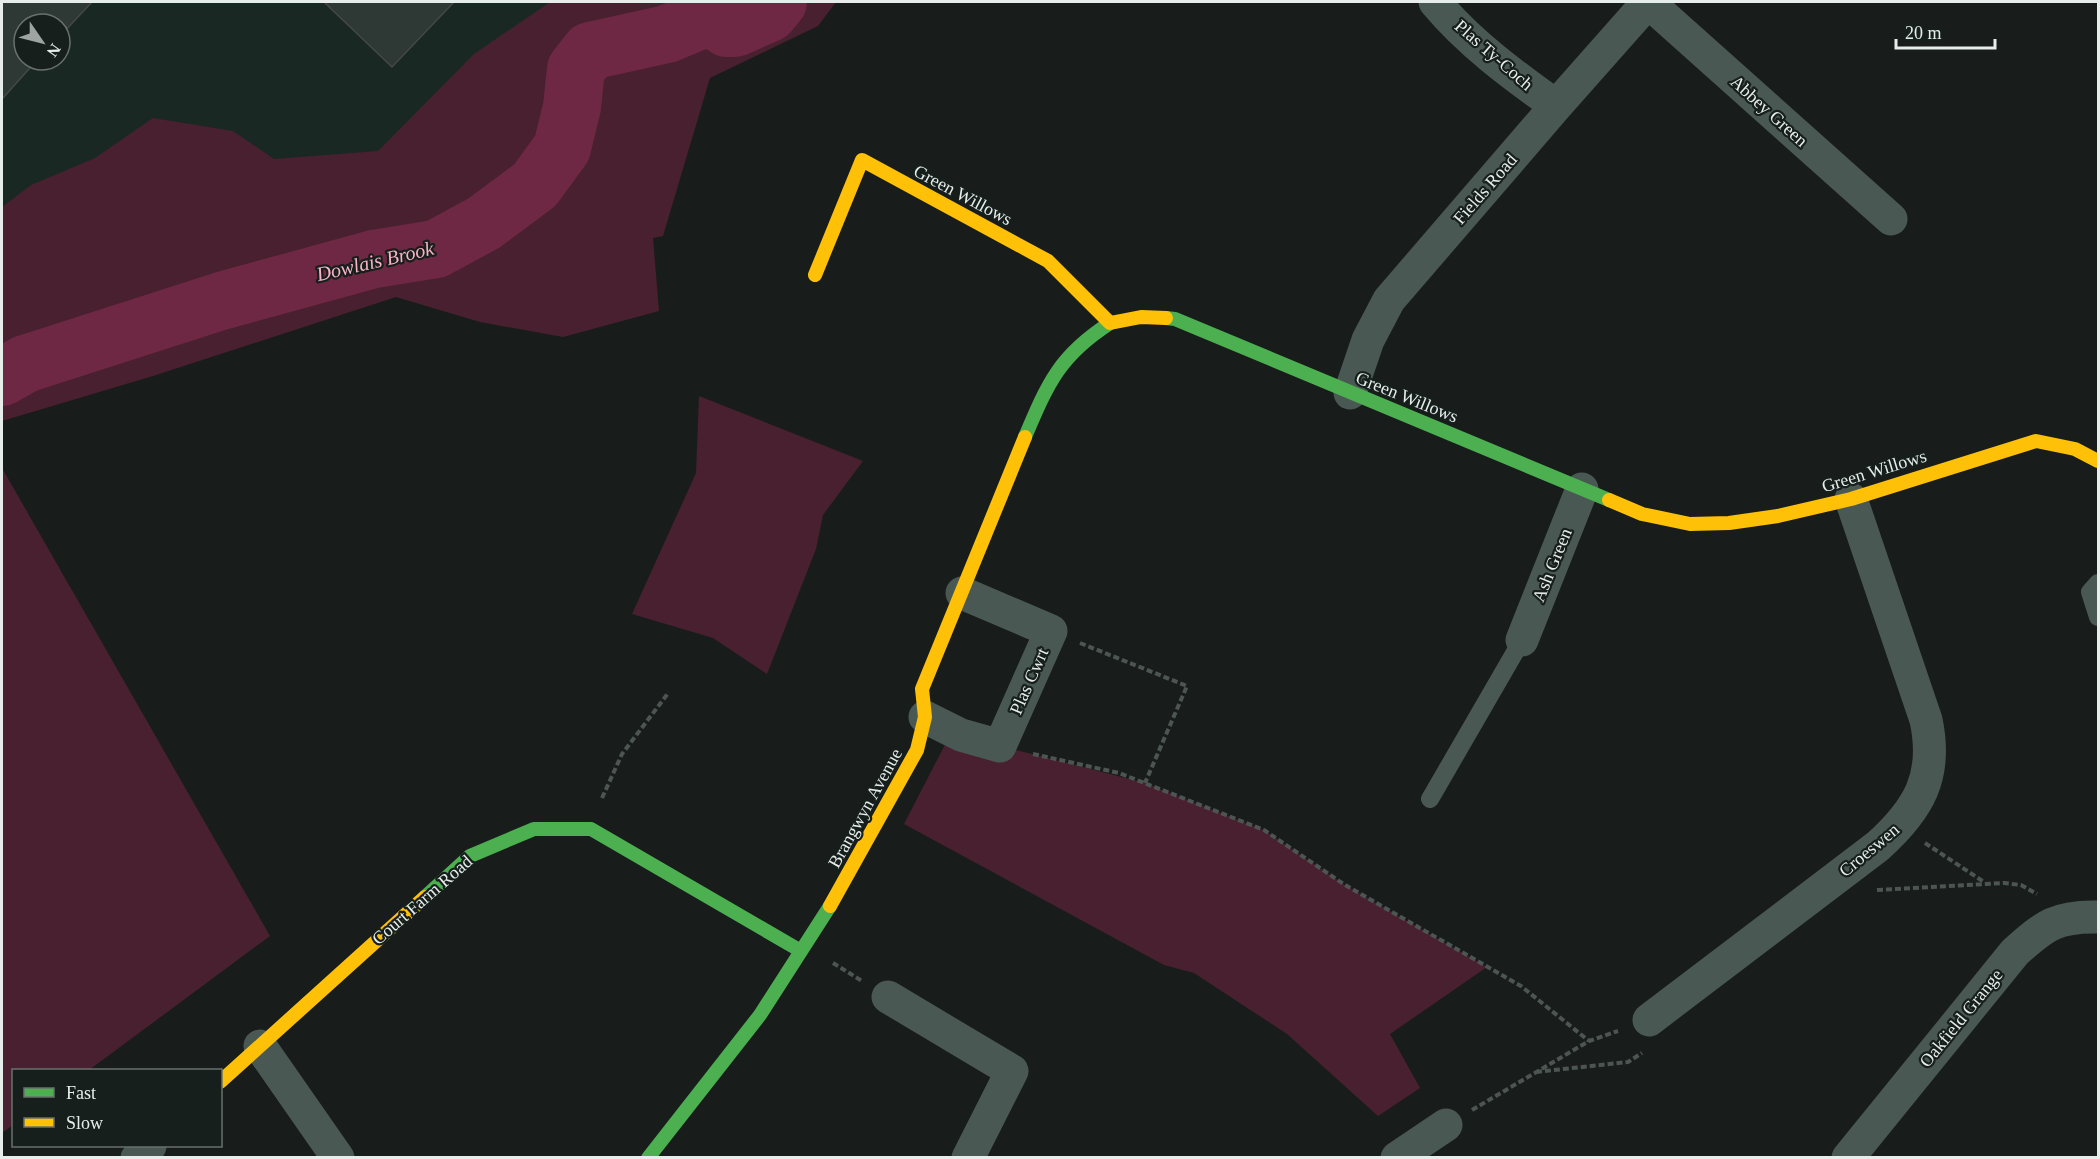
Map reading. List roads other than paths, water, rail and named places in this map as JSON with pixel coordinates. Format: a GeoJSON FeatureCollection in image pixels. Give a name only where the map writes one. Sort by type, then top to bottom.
{"type":"FeatureCollection","features":[{"type":"Feature","properties":{"kind":"street","name":"Plas Ty-Coch"},"geometry":{"type":"LineString","coordinates":[[1435,2],[1473,41],[1509,72],[1556,106]]}},
{"type":"Feature","properties":{"kind":"street","name":"Fields Road"},"geometry":{"type":"LineString","coordinates":[[1350,393],[1368,340],[1389,300],[1648,2]]}},
{"type":"Feature","properties":{"kind":"street","name":"Abbey Green"},"geometry":{"type":"LineString","coordinates":[[1648,2],[1891,219]]}},
{"type":"Feature","properties":{"kind":"street","name":"Green Willows"},"geometry":{"type":"LineString","coordinates":[[815,275],[862,160],[1048,261],[1110,323],[1141,317],[1175,319],[1642,514],[1690,524],[1729,523],[1778,516],[1851,499],[2036,441],[2075,449],[2098,461]]}},
{"type":"Feature","properties":{"kind":"street","name":"Brangwyn Avenue"},"geometry":{"type":"LineString","coordinates":[[648,1158],[760,1015],[844,883],[917,750],[925,717],[922,689],[1044,392],[1060,363],[1083,340],[1110,323]]}},
{"type":"Feature","properties":{"kind":"street","name":"Ash Green"},"geometry":{"type":"LineString","coordinates":[[1522,640],[1582,489]]}},
{"type":"Feature","properties":{"kind":"street","name":"Croeswen"},"geometry":{"type":"LineString","coordinates":[[1648,1035],[1878,846],[1900,826],[1924,785],[1930,762],[1930,741],[1926,720],[1851,499]]}},
{"type":"Feature","properties":{"kind":"street","name":"Plas Cwrt"},"geometry":{"type":"LineString","coordinates":[[925,717],[961,735],[1000,746],[1052,631],[962,593]]}},
{"type":"Feature","properties":{"kind":"street","name":"Court Farm Road"},"geometry":{"type":"LineString","coordinates":[[222,1080],[470,856],[534,829],[591,829],[803,948]]}},
{"type":"Feature","properties":{"kind":"street","name":"Oakfield Grange"},"geometry":{"type":"LineString","coordinates":[[1848,1158],[2015,952],[2035,934],[2056,921],[2075,917],[2098,917]]}},
{"type":"Feature","properties":{"kind":"street"},"geometry":{"type":"LineString","coordinates":[[888,997],[1012,1071],[968,1158]]}},
{"type":"Feature","properties":{"kind":"street"},"geometry":{"type":"LineString","coordinates":[[260,1046],[338,1158]]}},
{"type":"Feature","properties":{"kind":"street"},"geometry":{"type":"LineString","coordinates":[[1397,1158],[1446,1125]]}},
{"type":"Feature","properties":{"kind":"street"},"geometry":{"type":"LineString","coordinates":[[137,1158],[149,1147]]}},
{"type":"Feature","properties":{"kind":"lane"},"geometry":{"type":"LineString","coordinates":[[2098,583],[2090,592],[2098,617]]}},
{"type":"Feature","properties":{"kind":"lane"},"geometry":{"type":"LineString","coordinates":[[1430,799],[1522,640]]}},
{"type":"Feature","properties":{"kind":"waterway","name":"Dowlais Brook"},"geometry":{"type":"LineString","coordinates":[[2,377],[25,364],[221,301],[374,259],[436,249],[484,223],[535,185],[562,148],[572,107],[576,69],[590,51],[667,34],[710,16],[727,28],[735,28],[769,13],[778,2]]}}]}
